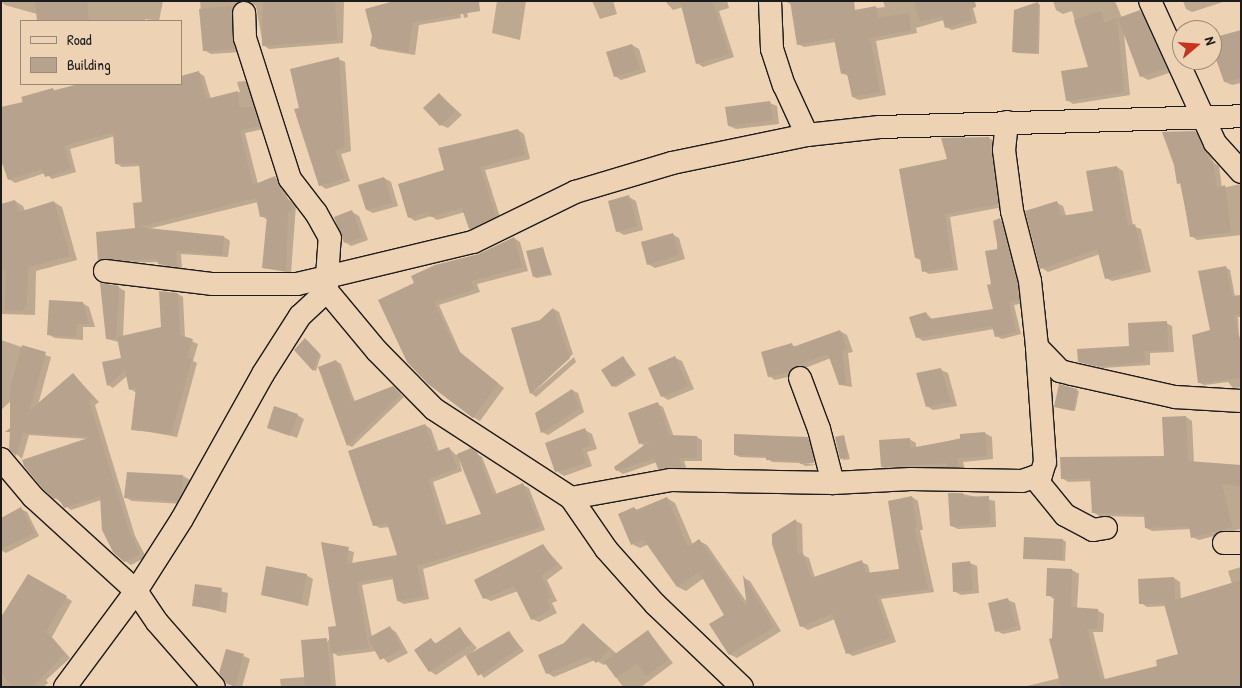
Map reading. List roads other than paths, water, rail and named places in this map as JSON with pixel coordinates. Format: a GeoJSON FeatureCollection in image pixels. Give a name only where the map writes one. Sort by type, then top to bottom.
{"type":"FeatureCollection","features":[{"type":"Feature","properties":{"kind":"street"},"geometry":{"type":"LineString","coordinates":[[770,1],[772,49],[784,85],[807,135]]}},
{"type":"Feature","properties":{"kind":"street"},"geometry":{"type":"LineString","coordinates":[[1150,1],[1205,116],[1215,143],[1241,172]]}},
{"type":"Feature","properties":{"kind":"street"},"geometry":{"type":"LineString","coordinates":[[66,687],[136,590],[182,519],[263,374],[300,316],[327,284],[330,238],[316,212],[290,179],[245,38],[244,14]]}},
{"type":"Feature","properties":{"kind":"street"},"geometry":{"type":"LineString","coordinates":[[105,271],[213,284],[327,284],[473,242],[575,192],[672,163],[807,135],[880,127],[949,127],[1007,122],[1241,116]]}},
{"type":"Feature","properties":{"kind":"street"},"geometry":{"type":"LineString","coordinates":[[571,498],[671,480],[833,483],[911,479],[1022,481],[1040,475],[1045,462],[1037,347],[1030,281],[1012,211],[1004,150],[1007,122]]}},
{"type":"Feature","properties":{"kind":"street"},"geometry":{"type":"LineString","coordinates":[[327,284],[377,351],[434,410],[571,498],[606,549],[649,597],[742,687]]}},
{"type":"Feature","properties":{"kind":"street"},"geometry":{"type":"LineString","coordinates":[[1037,347],[1060,371],[1175,397],[1241,401]]}},
{"type":"Feature","properties":{"kind":"street"},"geometry":{"type":"LineString","coordinates":[[800,378],[819,429],[833,483]]}},
{"type":"Feature","properties":{"kind":"street"},"geometry":{"type":"LineString","coordinates":[[1,459],[33,497],[136,590],[157,622],[214,687]]}},
{"type":"Feature","properties":{"kind":"street"},"geometry":{"type":"LineString","coordinates":[[1034,477],[1064,515],[1093,530],[1106,528]]}}]}
